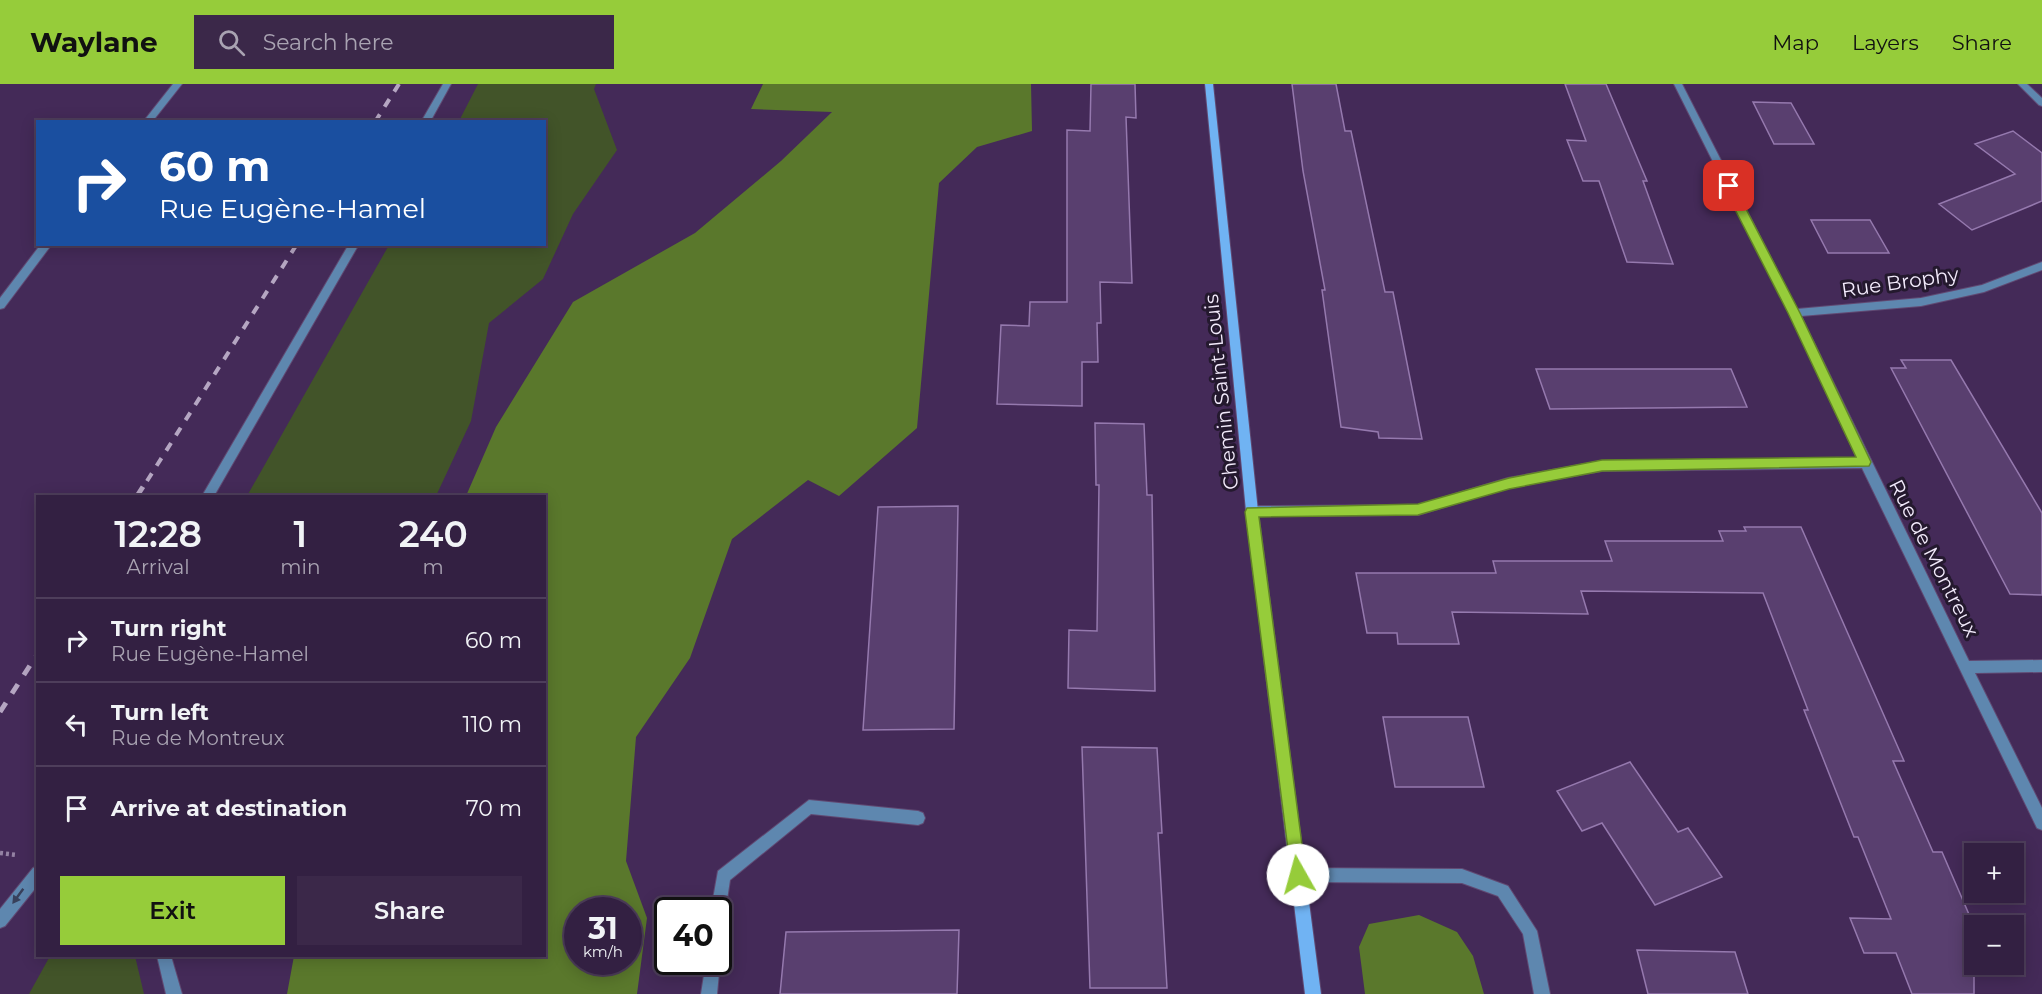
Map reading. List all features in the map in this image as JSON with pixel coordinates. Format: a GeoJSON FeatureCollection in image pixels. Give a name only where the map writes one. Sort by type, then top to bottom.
{"type":"FeatureCollection","features":[{"type":"Feature","properties":{"kind":"street"},"geometry":{"type":"LineString","coordinates":[[149,120],[178,84]]}},
{"type":"Feature","properties":{"kind":"street"},"geometry":{"type":"LineString","coordinates":[[426,120],[447,84]]}},
{"type":"Feature","properties":{"kind":"street","name":"Chemin Saint-Louis"},"geometry":{"type":"LineString","coordinates":[[1209,84],[1252,512],[1313,994]]}},
{"type":"Feature","properties":{"kind":"street","name":"Rue de Montreux"},"geometry":{"type":"LineString","coordinates":[[1678,84],[1794,313],[1864,462],[2042,823]]}},
{"type":"Feature","properties":{"kind":"street"},"geometry":{"type":"LineString","coordinates":[[2022,84],[2042,103]]}},
{"type":"Feature","properties":{"kind":"street"},"geometry":{"type":"LineString","coordinates":[[0,305],[45,246]]}},
{"type":"Feature","properties":{"kind":"street"},"geometry":{"type":"LineString","coordinates":[[209,495],[353,246]]}},
{"type":"Feature","properties":{"kind":"street","name":"Rue Brophy"},"geometry":{"type":"LineString","coordinates":[[1794,313],[1921,302],[1984,288],[2042,266]]}},
{"type":"Feature","properties":{"kind":"street"},"geometry":{"type":"LineString","coordinates":[[1252,512],[1418,510],[1509,483],[1602,466],[1864,462]]}},
{"type":"Feature","properties":{"kind":"street"},"geometry":{"type":"LineString","coordinates":[[1967,667],[2042,666]]}},
{"type":"Feature","properties":{"kind":"street"},"geometry":{"type":"LineString","coordinates":[[720,897],[723,876],[809,807],[918,818]]}},
{"type":"Feature","properties":{"kind":"street"},"geometry":{"type":"LineString","coordinates":[[1298,875],[1462,876],[1503,891],[1530,931],[1542,994]]}},
{"type":"Feature","properties":{"kind":"street"},"geometry":{"type":"LineString","coordinates":[[0,921],[36,876]]}},
{"type":"Feature","properties":{"kind":"street"},"geometry":{"type":"LineString","coordinates":[[164,957],[174,994]]}},
{"type":"Feature","properties":{"kind":"street"},"geometry":{"type":"LineString","coordinates":[[709,994],[711,975]]}},
{"type":"Feature","properties":{"kind":"green space"},"geometry":{"type":"Polygon","coordinates":[[[478,84],[596,84],[594,89],[617,150],[573,214],[543,279],[489,323],[471,421],[436,495],[248,495],[388,246],[546,246],[546,120],[460,120],[478,84]]]}},
{"type":"Feature","properties":{"kind":"green space"},"geometry":{"type":"Polygon","coordinates":[[[763,84],[1031,84],[1032,131],[977,147],[939,183],[917,428],[839,496],[808,480],[732,539],[690,658],[636,737],[626,861],[639,897],[564,897],[564,975],[640,975],[637,994],[287,994],[294,957],[546,957],[546,495],[466,495],[496,427],[573,302],[695,233],[781,161],[832,112],[751,109],[763,84]]]}},
{"type":"Feature","properties":{"kind":"green space"},"geometry":{"type":"Polygon","coordinates":[[[642,904],[647,918],[642,956],[642,904]]]}},
{"type":"Feature","properties":{"kind":"green space"},"geometry":{"type":"Polygon","coordinates":[[[1419,915],[1457,932],[1473,956],[1484,994],[1365,994],[1359,947],[1369,924],[1419,915]]]}},
{"type":"Feature","properties":{"kind":"green space"},"geometry":{"type":"Polygon","coordinates":[[[49,957],[135,957],[144,994],[29,994],[49,957]]]}},
{"type":"Feature","properties":{"kind":"building"},"geometry":{"type":"Polygon","coordinates":[[[1091,84],[1135,84],[1136,118],[1126,117],[1132,283],[1100,282],[1101,323],[1097,323],[1098,362],[1082,362],[1082,406],[997,404],[1001,325],[1029,326],[1030,302],[1067,302],[1067,130],[1090,131],[1091,84]]]}},
{"type":"Feature","properties":{"kind":"building"},"geometry":{"type":"Polygon","coordinates":[[[1292,84],[1336,84],[1345,131],[1351,131],[1385,292],[1393,292],[1422,439],[1379,438],[1378,432],[1341,427],[1322,290],[1325,290],[1303,171],[1292,84]]]}},
{"type":"Feature","properties":{"kind":"building"},"geometry":{"type":"Polygon","coordinates":[[[1565,84],[1606,84],[1647,181],[1643,181],[1673,264],[1627,262],[1599,181],[1583,181],[1567,140],[1586,141],[1565,84]]]}},
{"type":"Feature","properties":{"kind":"building"},"geometry":{"type":"Polygon","coordinates":[[[1753,102],[1791,103],[1814,144],[1774,144],[1753,102]]]}},
{"type":"Feature","properties":{"kind":"building"},"geometry":{"type":"Polygon","coordinates":[[[2013,131],[2042,153],[2042,201],[1972,230],[1939,204],[2015,174],[1975,144],[2013,131]]]}},
{"type":"Feature","properties":{"kind":"building"},"geometry":{"type":"Polygon","coordinates":[[[1811,220],[1870,220],[1889,253],[1828,253],[1811,220]]]}},
{"type":"Feature","properties":{"kind":"building"},"geometry":{"type":"Polygon","coordinates":[[[1901,360],[1951,360],[2042,513],[2042,595],[2010,594],[1891,368],[1906,368],[1901,360]]]}},
{"type":"Feature","properties":{"kind":"building"},"geometry":{"type":"Polygon","coordinates":[[[1536,369],[1731,369],[1747,407],[1550,409],[1536,369]]]}},
{"type":"Feature","properties":{"kind":"building"},"geometry":{"type":"Polygon","coordinates":[[[1095,423],[1144,424],[1147,495],[1152,495],[1155,691],[1068,688],[1069,630],[1097,631],[1099,485],[1096,485],[1095,423]]]}},
{"type":"Feature","properties":{"kind":"building"},"geometry":{"type":"Polygon","coordinates":[[[958,506],[954,729],[863,730],[878,507],[958,506]]]}},
{"type":"Feature","properties":{"kind":"building"},"geometry":{"type":"Polygon","coordinates":[[[1744,527],[1801,527],[1904,761],[1893,761],[1933,852],[1942,852],[1969,915],[1964,915],[1964,975],[1974,975],[1974,994],[1912,994],[1896,953],[1864,953],[1850,918],[1891,919],[1858,837],[1854,837],[1804,710],[1808,710],[1763,593],[1581,591],[1588,614],[1452,612],[1459,644],[1398,644],[1397,633],[1367,633],[1356,573],[1496,573],[1493,561],[1612,561],[1605,541],[1723,541],[1719,531],[1746,531],[1744,527]]]}},
{"type":"Feature","properties":{"kind":"building"},"geometry":{"type":"Polygon","coordinates":[[[1383,717],[1468,717],[1484,787],[1395,787],[1383,717]]]}},
{"type":"Feature","properties":{"kind":"building"},"geometry":{"type":"Polygon","coordinates":[[[1082,747],[1157,748],[1162,833],[1158,833],[1167,988],[1090,988],[1082,747]]]}},
{"type":"Feature","properties":{"kind":"building"},"geometry":{"type":"Polygon","coordinates":[[[1630,762],[1678,832],[1688,828],[1722,877],[1655,905],[1602,823],[1582,831],[1557,791],[1630,762]]]}},
{"type":"Feature","properties":{"kind":"building"},"geometry":{"type":"Polygon","coordinates":[[[959,930],[957,994],[780,994],[786,932],[959,930]]]}},
{"type":"Feature","properties":{"kind":"building"},"geometry":{"type":"Polygon","coordinates":[[[1637,950],[1735,952],[1748,994],[1648,994],[1637,950]]]}},
{"type":"Feature","properties":{"kind":"railway"},"geometry":{"type":"LineString","coordinates":[[376,120],[399,84]]}},
{"type":"Feature","properties":{"kind":"railway"},"geometry":{"type":"LineString","coordinates":[[147,481],[296,246]]}},
{"type":"Feature","properties":{"kind":"railway"},"geometry":{"type":"LineString","coordinates":[[138,495],[148,479]]}},
{"type":"Feature","properties":{"kind":"railway"},"geometry":{"type":"LineString","coordinates":[[0,712],[36,656]]}},
{"type":"Feature","properties":{"kind":"route"},"geometry":{"type":"LineString","coordinates":[[1298,875],[1252,512],[1418,510],[1509,483],[1602,466],[1864,462],[1794,313],[1729,186]]}}]}
